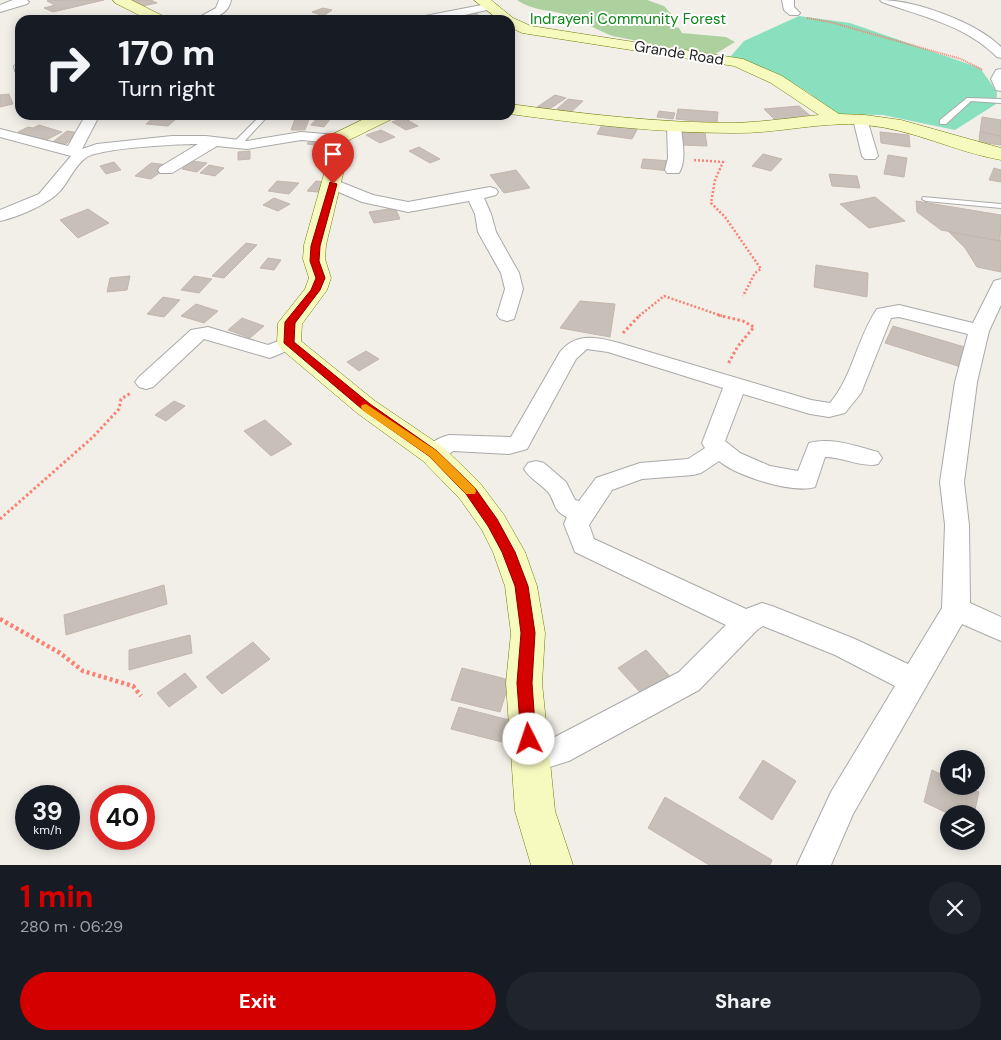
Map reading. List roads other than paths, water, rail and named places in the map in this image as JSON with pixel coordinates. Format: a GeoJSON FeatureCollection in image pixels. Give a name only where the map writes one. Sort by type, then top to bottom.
{"type":"FeatureCollection","features":[{"type":"Feature","properties":{"kind":"street"},"geometry":{"type":"LineString","coordinates":[[0,9],[23,2],[19,0]]}},
{"type":"Feature","properties":{"kind":"street"},"geometry":{"type":"LineString","coordinates":[[120,0],[150,15]]}},
{"type":"Feature","properties":{"kind":"street"},"geometry":{"type":"LineString","coordinates":[[210,15],[220,10],[225,0]]}},
{"type":"Feature","properties":{"kind":"street"},"geometry":{"type":"LineString","coordinates":[[788,0],[788,8],[794,13]]}},
{"type":"Feature","properties":{"kind":"street"},"geometry":{"type":"LineString","coordinates":[[886,0],[961,25],[986,40],[1001,54]]}},
{"type":"Feature","properties":{"kind":"street"},"geometry":{"type":"LineString","coordinates":[[443,15],[486,3],[501,15]]}},
{"type":"Feature","properties":{"kind":"street","name":"Grande Road"},"geometry":{"type":"LineString","coordinates":[[515,24],[527,30],[737,62],[754,68],[790,86],[835,119]]}},
{"type":"Feature","properties":{"kind":"street"},"geometry":{"type":"LineString","coordinates":[[515,110],[587,119],[674,126],[736,128],[835,119],[860,119],[910,128],[988,152],[1001,154]]}},
{"type":"Feature","properties":{"kind":"street"},"geometry":{"type":"LineString","coordinates":[[860,119],[870,156]]}},
{"type":"Feature","properties":{"kind":"street"},"geometry":{"type":"LineString","coordinates":[[0,216],[45,197],[56,187],[78,152],[90,120]]}},
{"type":"Feature","properties":{"kind":"street"},"geometry":{"type":"LineString","coordinates":[[289,343],[290,322],[316,290],[320,278],[314,261],[316,246],[333,184],[336,159],[332,146],[337,139],[376,120]]}},
{"type":"Feature","properties":{"kind":"street"},"geometry":{"type":"LineString","coordinates":[[674,126],[674,164]]}},
{"type":"Feature","properties":{"kind":"street"},"geometry":{"type":"LineString","coordinates":[[0,133],[78,152],[144,142],[172,140],[214,141],[247,146],[301,136],[337,139]]}},
{"type":"Feature","properties":{"kind":"street"},"geometry":{"type":"LineString","coordinates":[[166,170],[214,141]]}},
{"type":"Feature","properties":{"kind":"street"},"geometry":{"type":"LineString","coordinates":[[333,184],[368,199],[401,206],[419,206],[482,194],[483,214],[487,232],[510,273],[514,289],[507,315]]}},
{"type":"Feature","properties":{"kind":"street"},"geometry":{"type":"LineString","coordinates":[[814,865],[842,803],[956,609],[957,525],[952,482],[966,382],[979,330],[1001,285]]}},
{"type":"Feature","properties":{"kind":"street"},"geometry":{"type":"LineString","coordinates":[[433,454],[449,443],[509,446],[519,443],[573,347],[586,342],[612,347],[810,407],[828,410],[837,408],[850,393],[872,337],[884,313],[899,311],[979,330]]}},
{"type":"Feature","properties":{"kind":"street"},"geometry":{"type":"LineString","coordinates":[[146,382],[198,334],[208,333],[270,352],[289,343]]}},
{"type":"Feature","properties":{"kind":"street"},"geometry":{"type":"LineString","coordinates":[[289,343],[366,407],[433,454],[470,491],[493,522],[509,552],[521,586],[528,633],[524,683],[535,811],[552,865]]}},
{"type":"Feature","properties":{"kind":"street"},"geometry":{"type":"LineString","coordinates":[[727,381],[713,443],[732,459],[766,474],[807,481],[812,459],[818,449],[839,449],[870,458]]}},
{"type":"Feature","properties":{"kind":"street"},"geometry":{"type":"LineString","coordinates":[[721,448],[694,467],[640,472],[604,484],[576,524],[584,545],[747,622]]}},
{"type":"Feature","properties":{"kind":"street"},"geometry":{"type":"LineString","coordinates":[[536,469],[558,488],[566,506],[583,514]]}},
{"type":"Feature","properties":{"kind":"street"},"geometry":{"type":"LineString","coordinates":[[956,609],[1001,629]]}},
{"type":"Feature","properties":{"kind":"street"},"geometry":{"type":"LineString","coordinates":[[530,758],[558,751],[689,682],[747,622],[762,614],[845,647],[913,681]]}},
{"type":"Feature","properties":{"kind":"lane"},"geometry":{"type":"LineString","coordinates":[[943,122],[969,99],[1001,101]]}},
{"type":"Feature","properties":{"kind":"lane"},"geometry":{"type":"LineString","coordinates":[[237,144],[260,120]]}},
{"type":"Feature","properties":{"kind":"lane"},"geometry":{"type":"LineString","coordinates":[[926,199],[1001,206]]}},
{"type":"Feature","properties":{"kind":"park label","name":"Indrayeni Community Forest"},"geometry":{"type":"Point","coordinates":[628,19]}}]}
